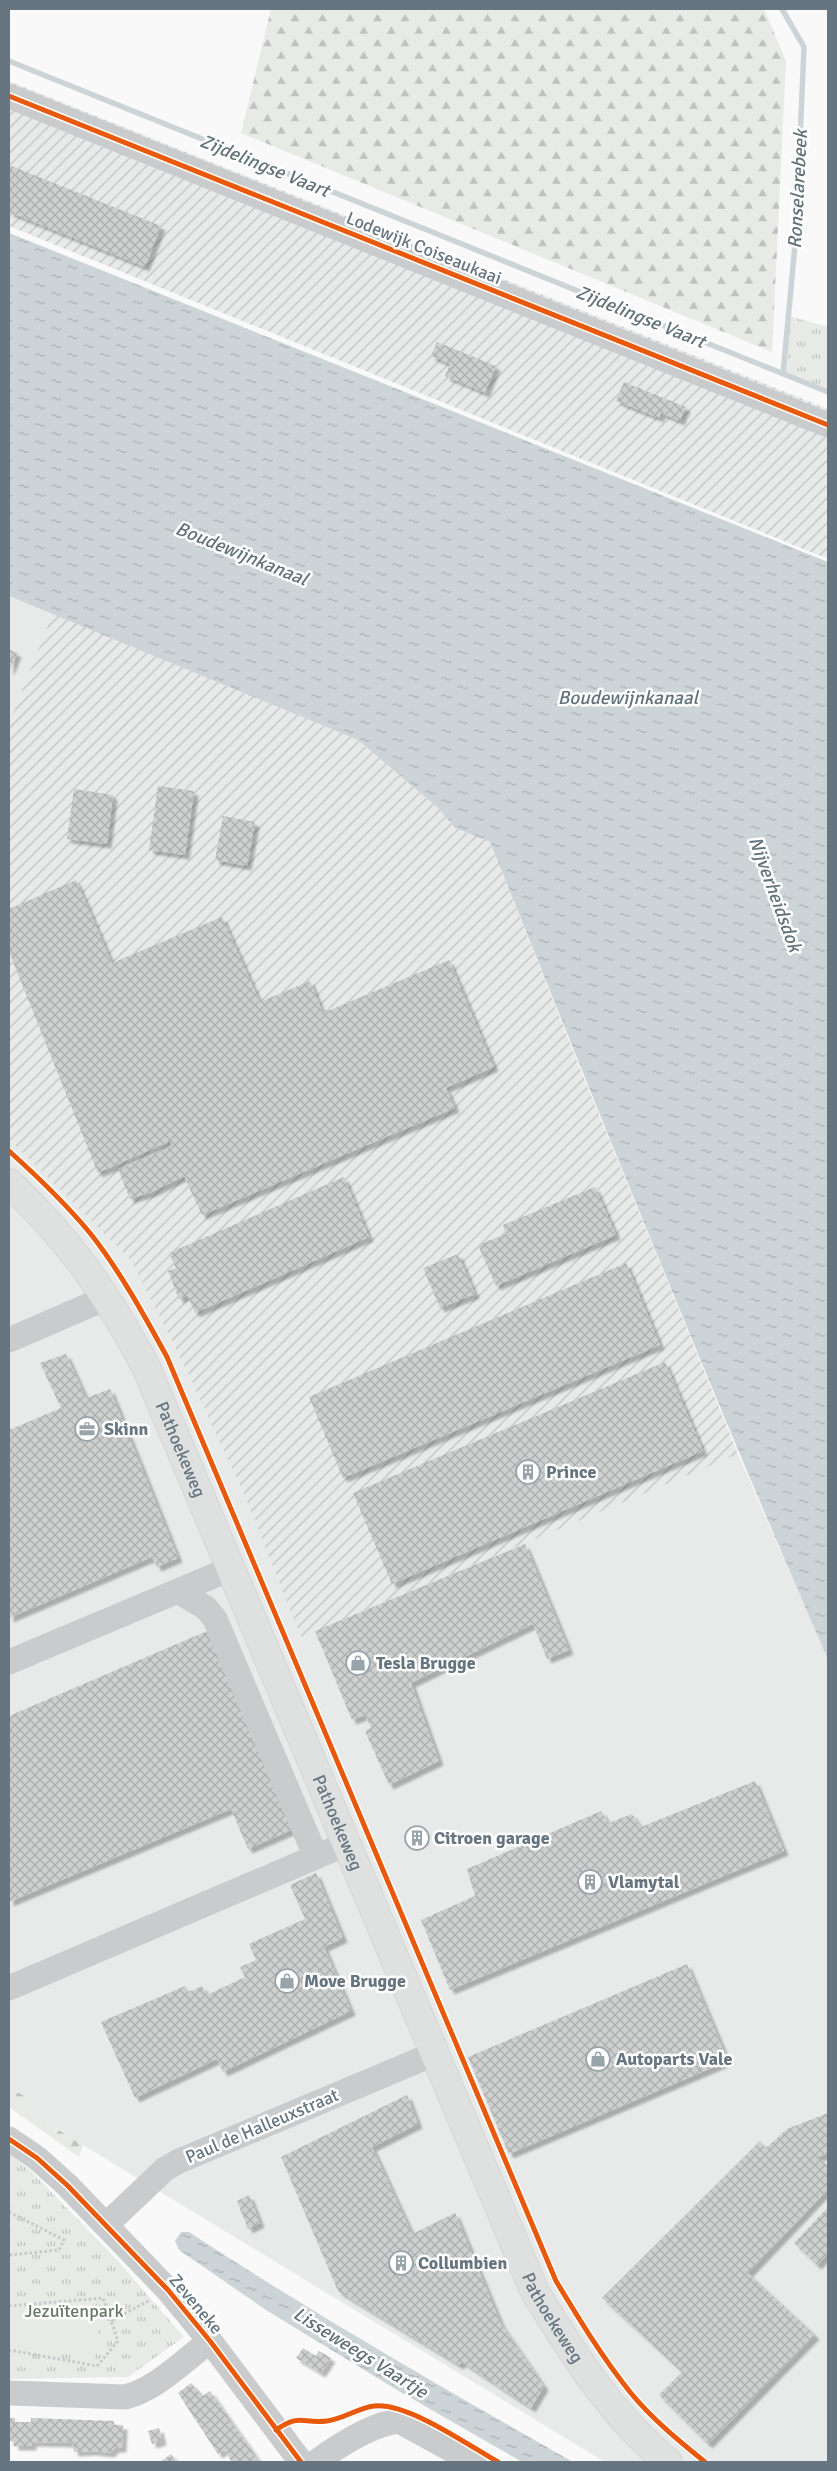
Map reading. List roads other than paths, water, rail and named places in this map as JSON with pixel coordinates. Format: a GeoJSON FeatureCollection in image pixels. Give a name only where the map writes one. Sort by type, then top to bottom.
{"type":"FeatureCollection","features":[{"type":"Feature","properties":{"kind":"main road","name":"Pathoekeweg"},"geometry":{"type":"LineString","coordinates":[[9,1183],[40,1212],[72,1249],[106,1298],[146,1367],[535,2292],[576,2359],[614,2408],[668,2462]]}},
{"type":"Feature","properties":{"kind":"street","name":"Lodewijk Coiseaukaai"},"geometry":{"type":"LineString","coordinates":[[9,96],[828,426]]}},
{"type":"Feature","properties":{"kind":"street"},"geometry":{"type":"LineString","coordinates":[[9,1340],[106,1298]]}},
{"type":"Feature","properties":{"kind":"street"},"geometry":{"type":"LineString","coordinates":[[9,1662],[230,1569]]}},
{"type":"Feature","properties":{"kind":"street"},"geometry":{"type":"LineString","coordinates":[[178,1591],[206,1608],[215,1619],[316,1857]]}},
{"type":"Feature","properties":{"kind":"street"},"geometry":{"type":"LineString","coordinates":[[9,1988],[346,1844]]}},
{"type":"Feature","properties":{"kind":"street","name":"Paul de Halleuxstraat"},"geometry":{"type":"LineString","coordinates":[[106,2225],[158,2175],[178,2162],[436,2053]]}},
{"type":"Feature","properties":{"kind":"street","name":"Zeveneke"},"geometry":{"type":"LineString","coordinates":[[9,2139],[37,2158],[106,2225],[168,2290],[210,2341],[300,2462]]}},
{"type":"Feature","properties":{"kind":"street"},"geometry":{"type":"LineString","coordinates":[[9,2393],[125,2397],[150,2386],[210,2341]]}},
{"type":"Feature","properties":{"kind":"street"},"geometry":{"type":"LineString","coordinates":[[316,2462],[338,2446],[389,2422],[399,2421],[474,2462]]}},
{"type":"Feature","properties":{"kind":"water","name":"Boudewijnkanaal"},"geometry":{"type":"Polygon","coordinates":[[[9,233],[828,562],[828,1660],[698,1354],[490,842],[455,828],[438,808],[358,740],[9,596],[9,233]]]}},
{"type":"Feature","properties":{"kind":"water","name":"Lisseweegs Vaartje"},"geometry":{"type":"Polygon","coordinates":[[[181,2232],[189,2232],[331,2321],[573,2462],[522,2462],[397,2390],[266,2310],[179,2250],[175,2241],[181,2232]]]}},
{"type":"Feature","properties":{"kind":"waterway","name":"Ronselarebeek"},"geometry":{"type":"LineString","coordinates":[[782,9],[804,47],[796,234],[783,374]]}},
{"type":"Feature","properties":{"kind":"waterway","name":"Zijdelingse Vaart"},"geometry":{"type":"LineString","coordinates":[[9,61],[828,392]]}},
{"type":"Feature","properties":{"kind":"place","name":"Skinn"},"geometry":{"type":"Point","coordinates":[87,1429]}},
{"type":"Feature","properties":{"kind":"place","name":"Prince"},"geometry":{"type":"Point","coordinates":[528,1472]}},
{"type":"Feature","properties":{"kind":"place","name":"Tesla Brugge"},"geometry":{"type":"Point","coordinates":[358,1663]}},
{"type":"Feature","properties":{"kind":"place","name":"Citroen garage"},"geometry":{"type":"Point","coordinates":[417,1838]}},
{"type":"Feature","properties":{"kind":"place","name":"Vlamytal"},"geometry":{"type":"Point","coordinates":[590,1882]}},
{"type":"Feature","properties":{"kind":"place","name":"Move Brugge"},"geometry":{"type":"Point","coordinates":[287,1981]}},
{"type":"Feature","properties":{"kind":"place","name":"Autoparts Vale"},"geometry":{"type":"Point","coordinates":[598,2059]}},
{"type":"Feature","properties":{"kind":"place","name":"Collumbien"},"geometry":{"type":"Point","coordinates":[401,2263]}},
{"type":"Feature","properties":{"kind":"water label","name":"Nijverheidsdok"},"geometry":{"type":"Point","coordinates":[776,894]}},
{"type":"Feature","properties":{"kind":"park label","name":"Jezuïtenpark"},"geometry":{"type":"Point","coordinates":[74,2311]}}]}
